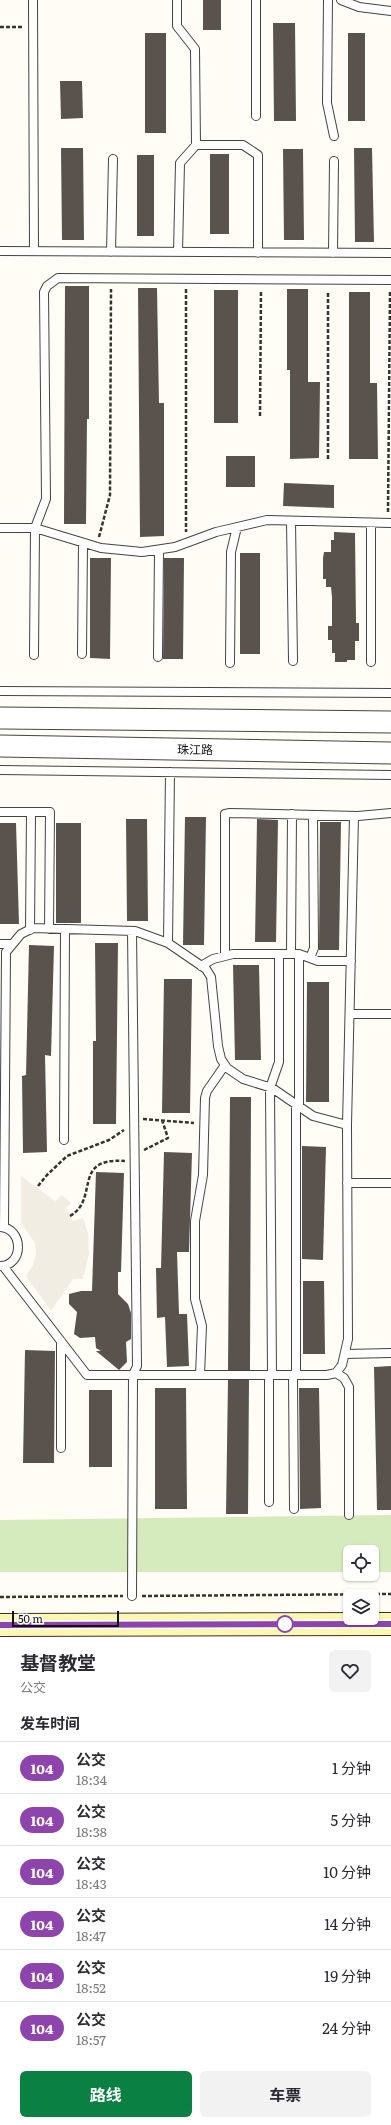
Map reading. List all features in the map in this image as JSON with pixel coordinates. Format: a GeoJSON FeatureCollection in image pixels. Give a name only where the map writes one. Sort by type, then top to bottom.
{"type":"FeatureCollection","features":[{"type":"Feature","properties":{"kind":"main road"},"geometry":{"type":"LineString","coordinates":[[0,1625],[391,1624]]}},
{"type":"Feature","properties":{"kind":"street"},"geometry":{"type":"LineString","coordinates":[[0,718],[391,722]]}},
{"type":"Feature","properties":{"kind":"street","name":"珠江路"},"geometry":{"type":"LineString","coordinates":[[0,746],[391,753]]}},
{"type":"Feature","properties":{"kind":"lane"},"geometry":{"type":"LineString","coordinates":[[33,0],[34,251]]}},
{"type":"Feature","properties":{"kind":"lane"},"geometry":{"type":"LineString","coordinates":[[177,0],[177,26],[195,49],[196,145],[180,163],[178,252]]}},
{"type":"Feature","properties":{"kind":"lane"},"geometry":{"type":"LineString","coordinates":[[256,0],[256,116]]}},
{"type":"Feature","properties":{"kind":"lane"},"geometry":{"type":"LineString","coordinates":[[328,0],[327,103],[334,136]]}},
{"type":"Feature","properties":{"kind":"lane"},"geometry":{"type":"LineString","coordinates":[[341,0],[391,11]]}},
{"type":"Feature","properties":{"kind":"lane"},"geometry":{"type":"LineString","coordinates":[[196,145],[243,145],[258,155],[258,252]]}},
{"type":"Feature","properties":{"kind":"lane"},"geometry":{"type":"LineString","coordinates":[[111,252],[113,159]]}},
{"type":"Feature","properties":{"kind":"lane"},"geometry":{"type":"LineString","coordinates":[[333,253],[334,161]]}},
{"type":"Feature","properties":{"kind":"lane"},"geometry":{"type":"LineString","coordinates":[[0,251],[391,253]]}},
{"type":"Feature","properties":{"kind":"lane"},"geometry":{"type":"LineString","coordinates":[[34,655],[35,528],[46,499],[44,292],[47,286],[58,278],[390,280]]}},
{"type":"Feature","properties":{"kind":"lane"},"geometry":{"type":"LineString","coordinates":[[0,528],[35,528],[96,546],[142,552],[158,550],[186,543],[216,532],[267,520],[389,523]]}},
{"type":"Feature","properties":{"kind":"lane"},"geometry":{"type":"LineString","coordinates":[[291,521],[293,661]]}},
{"type":"Feature","properties":{"kind":"lane"},"geometry":{"type":"LineString","coordinates":[[371,523],[371,662]]}},
{"type":"Feature","properties":{"kind":"lane"},"geometry":{"type":"LineString","coordinates":[[230,663],[231,552],[237,527]]}},
{"type":"Feature","properties":{"kind":"lane"},"geometry":{"type":"LineString","coordinates":[[82,654],[83,543]]}},
{"type":"Feature","properties":{"kind":"lane"},"geometry":{"type":"LineString","coordinates":[[158,550],[158,657]]}},
{"type":"Feature","properties":{"kind":"lane"},"geometry":{"type":"LineString","coordinates":[[0,691],[391,693]]}},
{"type":"Feature","properties":{"kind":"lane"},"geometry":{"type":"LineString","coordinates":[[0,770],[391,775]]}},
{"type":"Feature","properties":{"kind":"lane"},"geometry":{"type":"LineString","coordinates":[[168,943],[170,772]]}},
{"type":"Feature","properties":{"kind":"lane"},"geometry":{"type":"LineString","coordinates":[[0,812],[50,812],[49,928]]}},
{"type":"Feature","properties":{"kind":"lane"},"geometry":{"type":"LineString","coordinates":[[30,930],[31,812]]}},
{"type":"Feature","properties":{"kind":"lane"},"geometry":{"type":"LineString","coordinates":[[225,955],[226,814],[230,812],[354,816],[391,813]]}},
{"type":"Feature","properties":{"kind":"lane"},"geometry":{"type":"LineString","coordinates":[[292,814],[297,1105],[294,1509]]}},
{"type":"Feature","properties":{"kind":"lane"},"geometry":{"type":"LineString","coordinates":[[310,958],[314,948],[313,815]]}},
{"type":"Feature","properties":{"kind":"lane"},"geometry":{"type":"LineString","coordinates":[[336,1373],[345,1354],[348,1339],[347,1125],[354,816]]}},
{"type":"Feature","properties":{"kind":"lane"},"geometry":{"type":"LineString","coordinates":[[347,1125],[313,1116],[270,1088],[243,1079],[225,1065],[218,1046],[212,977],[201,966],[168,943],[132,931],[49,928],[30,930],[20,934],[6,952],[2,1227],[15,1234],[19,1246],[14,1259],[2,1266],[87,1375],[294,1375],[336,1373],[344,1378],[349,1387],[349,1515]]}},
{"type":"Feature","properties":{"kind":"lane"},"geometry":{"type":"LineString","coordinates":[[64,1140],[65,929]]}},
{"type":"Feature","properties":{"kind":"lane"},"geometry":{"type":"LineString","coordinates":[[132,931],[134,1120],[136,1158],[137,1366],[133,1375],[132,1596]]}},
{"type":"Feature","properties":{"kind":"lane"},"geometry":{"type":"LineString","coordinates":[[0,944],[11,944]]}},
{"type":"Feature","properties":{"kind":"lane"},"geometry":{"type":"LineString","coordinates":[[269,1502],[270,1088],[279,1062],[279,954]]}},
{"type":"Feature","properties":{"kind":"lane"},"geometry":{"type":"LineString","coordinates":[[201,966],[225,955],[295,954],[318,961],[351,961]]}},
{"type":"Feature","properties":{"kind":"lane"},"geometry":{"type":"LineString","coordinates":[[350,1014],[391,1014]]}},
{"type":"Feature","properties":{"kind":"lane"},"geometry":{"type":"LineString","coordinates":[[200,1375],[202,1326],[195,1299],[195,1221],[203,1181],[205,1098],[207,1091],[225,1065]]}},
{"type":"Feature","properties":{"kind":"lane"},"geometry":{"type":"LineString","coordinates":[[347,1183],[391,1183]]}},
{"type":"Feature","properties":{"kind":"lane"},"geometry":{"type":"LineString","coordinates":[[61,1341],[61,1448]]}},
{"type":"Feature","properties":{"kind":"lane"},"geometry":{"type":"LineString","coordinates":[[345,1354],[391,1353]]}},
{"type":"Feature","properties":{"kind":"path"},"geometry":{"type":"LineString","coordinates":[[0,27],[33,27]]}},
{"type":"Feature","properties":{"kind":"path"},"geometry":{"type":"LineString","coordinates":[[96,546],[110,494],[112,278]]}},
{"type":"Feature","properties":{"kind":"path"},"geometry":{"type":"LineString","coordinates":[[186,279],[186,543]]}},
{"type":"Feature","properties":{"kind":"path"},"geometry":{"type":"LineString","coordinates":[[260,416],[261,279]]}},
{"type":"Feature","properties":{"kind":"path"},"geometry":{"type":"LineString","coordinates":[[328,280],[328,459]]}},
{"type":"Feature","properties":{"kind":"path"},"geometry":{"type":"LineString","coordinates":[[389,523],[390,280]]}},
{"type":"Feature","properties":{"kind":"path"},"geometry":{"type":"LineString","coordinates":[[38,1186],[67,1156],[109,1140],[134,1120],[162,1120],[205,1124]]}},
{"type":"Feature","properties":{"kind":"path"},"geometry":{"type":"LineString","coordinates":[[70,1216],[83,1202],[88,1179],[99,1164],[136,1158],[168,1138],[162,1120]]}},
{"type":"Feature","properties":{"kind":"path"},"geometry":{"type":"LineString","coordinates":[[0,1597],[391,1594]]}},
{"type":"Feature","properties":{"kind":"green space"},"geometry":{"type":"Polygon","coordinates":[[[391,1515],[391,1572],[379,1572],[379,1545],[343,1545],[343,1572],[0,1572],[0,1520],[391,1515]]]}},
{"type":"Feature","properties":{"kind":"shaded area"},"geometry":{"type":"Polygon","coordinates":[[[21,1176],[55,1201],[62,1195],[71,1203],[66,1208],[73,1221],[83,1218],[88,1233],[89,1253],[83,1279],[73,1279],[51,1311],[26,1276],[33,1265],[36,1254],[35,1243],[21,1223],[21,1176]]]}},
{"type":"Feature","properties":{"kind":"building"},"geometry":{"type":"Polygon","coordinates":[[[203,0],[221,0],[221,30],[203,30],[203,0]]]}},
{"type":"Feature","properties":{"kind":"building"},"geometry":{"type":"Polygon","coordinates":[[[273,23],[295,23],[296,121],[274,121],[273,23]]]}},
{"type":"Feature","properties":{"kind":"building"},"geometry":{"type":"Polygon","coordinates":[[[145,33],[166,33],[166,133],[145,133],[145,33]]]}},
{"type":"Feature","properties":{"kind":"building"},"geometry":{"type":"Polygon","coordinates":[[[348,33],[365,33],[365,121],[348,121],[348,33]]]}},
{"type":"Feature","properties":{"kind":"building"},"geometry":{"type":"Polygon","coordinates":[[[60,81],[82,81],[83,118],[61,119],[60,81]]]}},
{"type":"Feature","properties":{"kind":"building"},"geometry":{"type":"Polygon","coordinates":[[[61,148],[83,148],[84,240],[62,240],[61,148]]]}},
{"type":"Feature","properties":{"kind":"building"},"geometry":{"type":"Polygon","coordinates":[[[354,148],[372,148],[374,242],[355,242],[354,148]]]}},
{"type":"Feature","properties":{"kind":"building"},"geometry":{"type":"Polygon","coordinates":[[[283,149],[303,149],[304,240],[284,240],[283,149]]]}},
{"type":"Feature","properties":{"kind":"building"},"geometry":{"type":"Polygon","coordinates":[[[210,154],[229,154],[229,234],[210,234],[210,154]]]}},
{"type":"Feature","properties":{"kind":"building"},"geometry":{"type":"Polygon","coordinates":[[[137,155],[154,155],[154,236],[137,236],[137,155]]]}},
{"type":"Feature","properties":{"kind":"building"},"geometry":{"type":"Polygon","coordinates":[[[65,286],[89,286],[89,419],[87,419],[86,524],[64,524],[65,286]]]}},
{"type":"Feature","properties":{"kind":"building"},"geometry":{"type":"Polygon","coordinates":[[[138,288],[157,288],[159,403],[164,403],[164,536],[140,537],[138,288]]]}},
{"type":"Feature","properties":{"kind":"building"},"geometry":{"type":"Polygon","coordinates":[[[287,289],[308,289],[308,382],[320,382],[319,458],[290,459],[290,370],[287,370],[287,289]]]}},
{"type":"Feature","properties":{"kind":"building"},"geometry":{"type":"Polygon","coordinates":[[[214,290],[238,290],[238,423],[214,423],[214,290]]]}},
{"type":"Feature","properties":{"kind":"building"},"geometry":{"type":"Polygon","coordinates":[[[349,292],[370,292],[370,383],[377,383],[378,459],[349,459],[349,292]]]}},
{"type":"Feature","properties":{"kind":"building"},"geometry":{"type":"Polygon","coordinates":[[[226,456],[255,456],[255,487],[226,487],[226,456]]]}},
{"type":"Feature","properties":{"kind":"building"},"geometry":{"type":"Polygon","coordinates":[[[284,483],[334,485],[334,508],[283,506],[284,483]]]}},
{"type":"Feature","properties":{"kind":"building"},"geometry":{"type":"Polygon","coordinates":[[[334,532],[355,533],[356,623],[359,623],[359,641],[355,641],[355,660],[347,660],[347,662],[335,662],[335,653],[332,653],[332,640],[328,640],[328,626],[332,626],[332,597],[331,587],[326,587],[326,579],[323,579],[323,558],[324,552],[331,552],[331,540],[334,540],[334,532]]]}},
{"type":"Feature","properties":{"kind":"building"},"geometry":{"type":"Polygon","coordinates":[[[240,553],[260,553],[260,654],[240,654],[240,553]]]}},
{"type":"Feature","properties":{"kind":"building"},"geometry":{"type":"Polygon","coordinates":[[[90,558],[111,558],[110,659],[90,658],[90,558]]]}},
{"type":"Feature","properties":{"kind":"building"},"geometry":{"type":"Polygon","coordinates":[[[164,558],[184,558],[183,659],[163,659],[164,558]]]}},
{"type":"Feature","properties":{"kind":"building"},"geometry":{"type":"Polygon","coordinates":[[[185,817],[206,817],[204,945],[183,945],[185,817]]]}},
{"type":"Feature","properties":{"kind":"building"},"geometry":{"type":"Polygon","coordinates":[[[126,819],[147,819],[148,921],[127,921],[126,819]]]}},
{"type":"Feature","properties":{"kind":"building"},"geometry":{"type":"Polygon","coordinates":[[[257,819],[278,820],[276,942],[255,942],[257,819]]]}},
{"type":"Feature","properties":{"kind":"building"},"geometry":{"type":"Polygon","coordinates":[[[320,822],[341,822],[339,950],[319,950],[320,822]]]}},
{"type":"Feature","properties":{"kind":"building"},"geometry":{"type":"Polygon","coordinates":[[[0,823],[16,823],[19,924],[0,924],[0,823]]]}},
{"type":"Feature","properties":{"kind":"building"},"geometry":{"type":"Polygon","coordinates":[[[56,823],[81,823],[81,923],[56,923],[56,823]]]}},
{"type":"Feature","properties":{"kind":"building"},"geometry":{"type":"Polygon","coordinates":[[[95,943],[118,943],[116,1124],[93,1124],[93,1041],[96,1041],[95,943]]]}},
{"type":"Feature","properties":{"kind":"building"},"geometry":{"type":"Polygon","coordinates":[[[29,945],[54,946],[51,1056],[45,1055],[47,1152],[23,1153],[22,1076],[26,1075],[29,945]]]}},
{"type":"Feature","properties":{"kind":"building"},"geometry":{"type":"Polygon","coordinates":[[[233,965],[259,965],[261,1060],[235,1060],[233,965]]]}},
{"type":"Feature","properties":{"kind":"building"},"geometry":{"type":"Polygon","coordinates":[[[164,979],[192,979],[190,1113],[162,1113],[164,979]]]}},
{"type":"Feature","properties":{"kind":"building"},"geometry":{"type":"Polygon","coordinates":[[[307,982],[329,982],[329,1102],[306,1102],[307,982]]]}},
{"type":"Feature","properties":{"kind":"building"},"geometry":{"type":"Polygon","coordinates":[[[230,1097],[251,1097],[250,1370],[228,1370],[230,1097]]]}},
{"type":"Feature","properties":{"kind":"building"},"geometry":{"type":"Polygon","coordinates":[[[302,1146],[326,1147],[323,1260],[302,1259],[302,1146]]]}},
{"type":"Feature","properties":{"kind":"building"},"geometry":{"type":"Polygon","coordinates":[[[164,1152],[192,1153],[189,1252],[177,1252],[179,1314],[187,1314],[189,1366],[167,1367],[165,1317],[157,1318],[156,1268],[161,1268],[164,1152]]]}},
{"type":"Feature","properties":{"kind":"building"},"geometry":{"type":"Polygon","coordinates":[[[96,1172],[124,1173],[121,1272],[118,1272],[118,1294],[128,1304],[131,1313],[131,1339],[126,1342],[127,1362],[119,1370],[96,1351],[101,1351],[96,1348],[95,1337],[80,1338],[74,1334],[77,1312],[69,1304],[69,1294],[81,1291],[92,1291],[96,1172]]]}},
{"type":"Feature","properties":{"kind":"building"},"geometry":{"type":"Polygon","coordinates":[[[303,1281],[324,1281],[325,1354],[303,1354],[303,1281]]]}},
{"type":"Feature","properties":{"kind":"building"},"geometry":{"type":"Polygon","coordinates":[[[25,1350],[55,1351],[54,1463],[23,1463],[25,1350]]]}},
{"type":"Feature","properties":{"kind":"building"},"geometry":{"type":"Polygon","coordinates":[[[391,1366],[391,1510],[377,1510],[374,1367],[391,1366]]]}},
{"type":"Feature","properties":{"kind":"building"},"geometry":{"type":"Polygon","coordinates":[[[228,1380],[249,1380],[248,1514],[226,1514],[228,1380]]]}},
{"type":"Feature","properties":{"kind":"building"},"geometry":{"type":"Polygon","coordinates":[[[155,1388],[186,1388],[187,1509],[155,1509],[155,1388]]]}},
{"type":"Feature","properties":{"kind":"building"},"geometry":{"type":"Polygon","coordinates":[[[299,1388],[319,1388],[321,1508],[300,1509],[299,1388]]]}},
{"type":"Feature","properties":{"kind":"building"},"geometry":{"type":"Polygon","coordinates":[[[89,1390],[112,1390],[112,1467],[89,1467],[89,1390]]]}},
{"type":"Feature","properties":{"kind":"bus line","name":"104"},"geometry":{"type":"LineString","coordinates":[[0,1625],[391,1624]]}}]}
